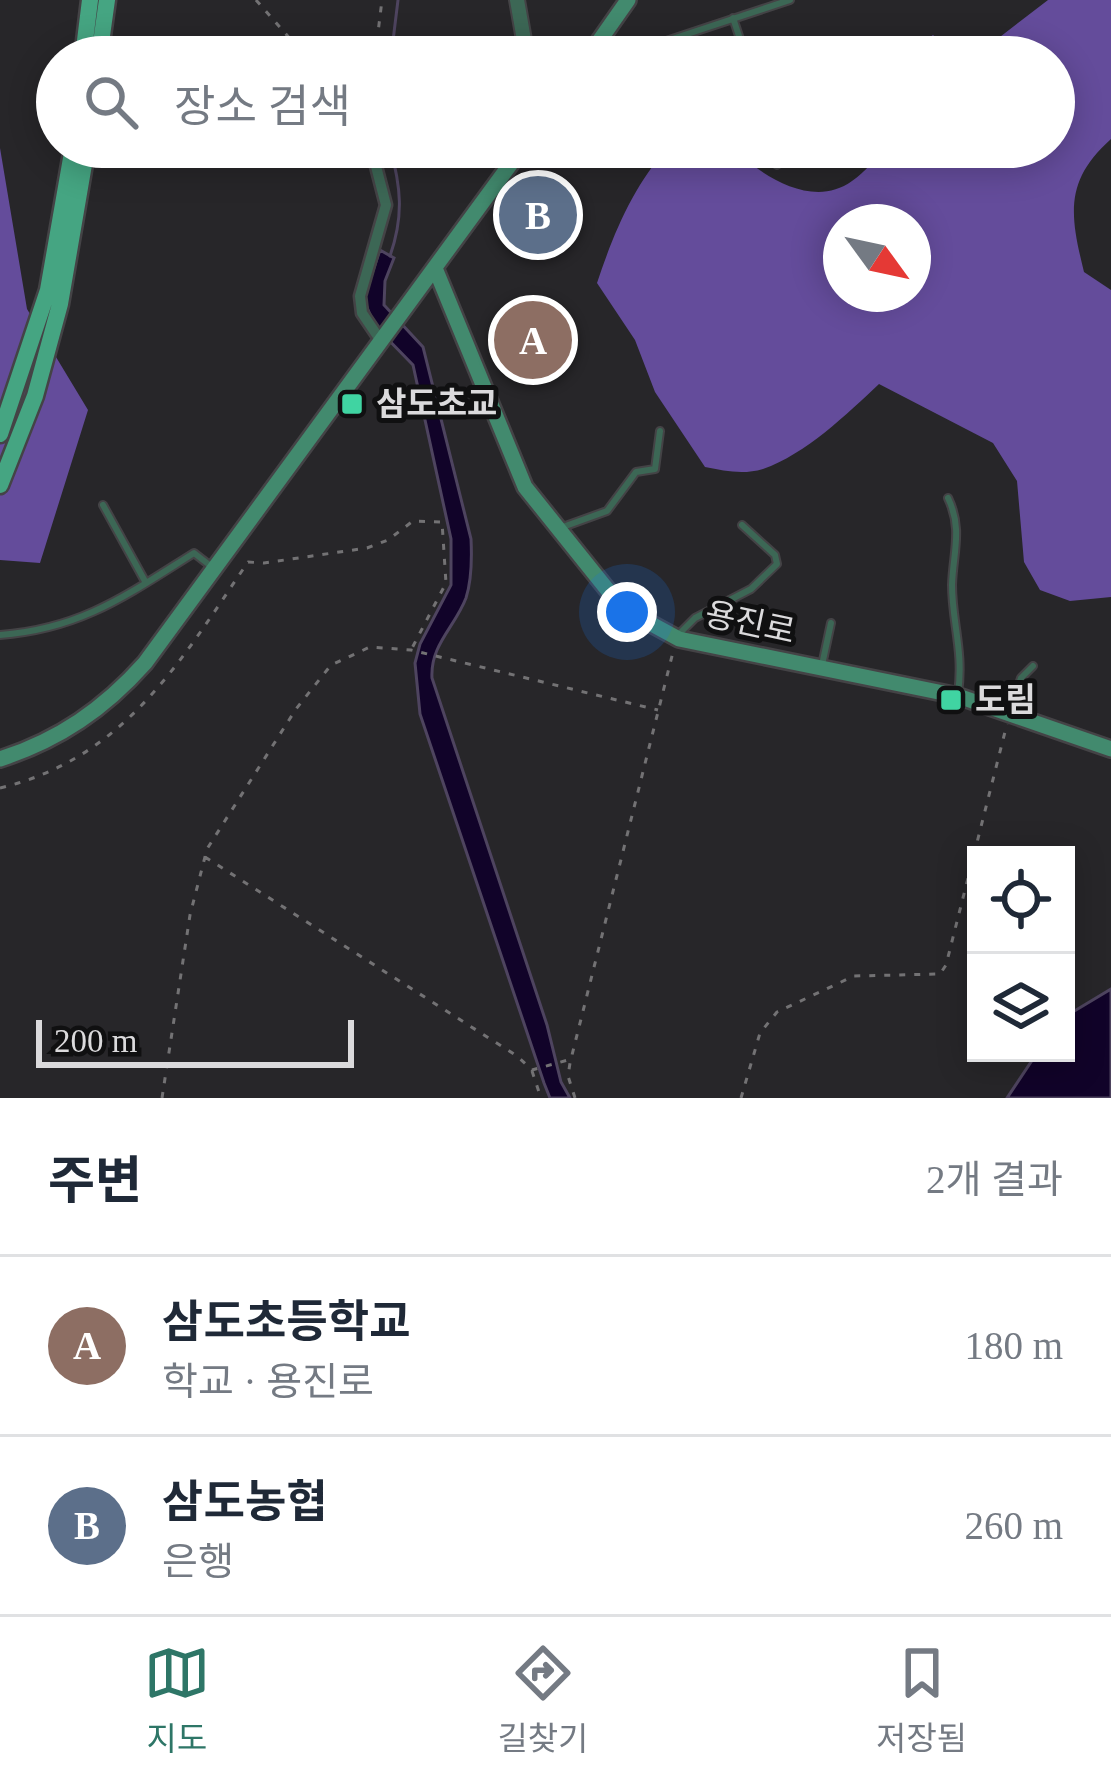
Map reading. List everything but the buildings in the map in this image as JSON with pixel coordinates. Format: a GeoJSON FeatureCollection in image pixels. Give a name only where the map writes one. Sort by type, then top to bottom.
{"type":"FeatureCollection","features":[{"type":"Feature","properties":{"kind":"main road"},"geometry":{"type":"LineString","coordinates":[[86,36],[90,0]]}},
{"type":"Feature","properties":{"kind":"main road"},"geometry":{"type":"LineString","coordinates":[[102,36],[107,0]]}},
{"type":"Feature","properties":{"kind":"main road"},"geometry":{"type":"LineString","coordinates":[[603,36],[628,0]]}},
{"type":"Feature","properties":{"kind":"main road"},"geometry":{"type":"LineString","coordinates":[[0,434],[48,290],[69,168]]}},
{"type":"Feature","properties":{"kind":"main road"},"geometry":{"type":"LineString","coordinates":[[0,485],[35,396],[60,304],[83,168]]}},
{"type":"Feature","properties":{"kind":"main road"},"geometry":{"type":"LineString","coordinates":[[0,759],[51,740],[107,703],[164,641],[508,168]]}},
{"type":"Feature","properties":{"kind":"main road","name":"용진로"},"geometry":{"type":"LineString","coordinates":[[435,268],[533,500],[622,608],[676,638],[958,696],[1108,743]]}},
{"type":"Feature","properties":{"kind":"street"},"geometry":{"type":"LineString","coordinates":[[517,0],[523,36]]}},
{"type":"Feature","properties":{"kind":"street"},"geometry":{"type":"LineString","coordinates":[[376,168],[386,205],[360,296],[362,313],[381,341]]}},
{"type":"Feature","properties":{"kind":"lane"},"geometry":{"type":"LineString","coordinates":[[680,36],[790,0]]}},
{"type":"Feature","properties":{"kind":"lane"},"geometry":{"type":"LineString","coordinates":[[733,18],[739,36]]}},
{"type":"Feature","properties":{"kind":"lane"},"geometry":{"type":"LineString","coordinates":[[556,529],[599,517],[619,500],[636,472],[655,469],[660,431]]}},
{"type":"Feature","properties":{"kind":"lane"},"geometry":{"type":"LineString","coordinates":[[948,498],[958,526],[952,584],[960,640],[958,696]]}},
{"type":"Feature","properties":{"kind":"lane"},"geometry":{"type":"LineString","coordinates":[[103,505],[146,583]]}},
{"type":"Feature","properties":{"kind":"lane"},"geometry":{"type":"LineString","coordinates":[[676,638],[686,624],[751,589],[777,564],[775,555],[742,525]]}},
{"type":"Feature","properties":{"kind":"lane"},"geometry":{"type":"LineString","coordinates":[[0,635],[60,627],[194,553],[215,569]]}},
{"type":"Feature","properties":{"kind":"lane"},"geometry":{"type":"LineString","coordinates":[[821,668],[831,623]]}},
{"type":"Feature","properties":{"kind":"lane"},"geometry":{"type":"LineString","coordinates":[[1009,714],[1021,679],[1033,666]]}},
{"type":"Feature","properties":{"kind":"path"},"geometry":{"type":"LineString","coordinates":[[256,0],[288,36]]}},
{"type":"Feature","properties":{"kind":"path"},"geometry":{"type":"LineString","coordinates":[[378,36],[382,0]]}},
{"type":"Feature","properties":{"kind":"path"},"geometry":{"type":"LineString","coordinates":[[0,788],[64,763],[136,713],[186,657],[248,562],[367,548],[388,540],[412,521],[442,522],[446,583],[413,650]]}},
{"type":"Feature","properties":{"kind":"path"},"geometry":{"type":"LineString","coordinates":[[575,1098],[568,1076],[571,1059],[676,638]]}},
{"type":"Feature","properties":{"kind":"path"},"geometry":{"type":"LineString","coordinates":[[163,1098],[190,915],[204,856],[296,709],[331,665],[370,647],[413,650],[658,710]]}},
{"type":"Feature","properties":{"kind":"path"},"geometry":{"type":"LineString","coordinates":[[741,1098],[760,1034],[777,1012],[854,976],[940,974],[1009,714]]}},
{"type":"Feature","properties":{"kind":"path"},"geometry":{"type":"LineString","coordinates":[[204,856],[517,1056],[535,1069],[541,1098]]}},
{"type":"Feature","properties":{"kind":"path"},"geometry":{"type":"LineString","coordinates":[[535,1069],[571,1059]]}},
{"type":"Feature","properties":{"kind":"shaded area"},"geometry":{"type":"Polygon","coordinates":[[[1048,0],[1111,0],[1111,139],[1085,169],[1074,216],[1084,272],[1111,290],[1111,597],[1070,601],[1040,590],[1024,562],[1017,481],[993,443],[879,384],[795,454],[748,472],[705,467],[655,392],[635,340],[597,283],[626,211],[652,168],[757,168],[788,185],[820,192],[852,181],[867,168],[1075,168],[1075,36],[1001,36],[1048,0]]]}},
{"type":"Feature","properties":{"kind":"shaded area"},"geometry":{"type":"Polygon","coordinates":[[[0,148],[27,309],[88,410],[40,563],[0,560],[0,148]]]}},
{"type":"Feature","properties":{"kind":"shaded area"},"geometry":{"type":"Polygon","coordinates":[[[380,250],[394,258],[385,281],[384,305],[423,347],[471,539],[466,598],[439,646],[432,678],[570,1098],[550,1098],[544,1083],[420,714],[415,663],[451,585],[451,539],[413,365],[375,326],[366,305],[365,294],[380,250]]]}},
{"type":"Feature","properties":{"kind":"shaded area"},"geometry":{"type":"Polygon","coordinates":[[[1111,989],[1111,1098],[1007,1098],[1031,1062],[1075,1062],[1075,1011],[1111,989]]]}},
{"type":"Feature","properties":{"kind":"waterway"},"geometry":{"type":"LineString","coordinates":[[394,36],[398,0]]}},
{"type":"Feature","properties":{"kind":"waterway"},"geometry":{"type":"LineString","coordinates":[[390,256],[399,201],[395,168]]}},
{"type":"Feature","properties":{"kind":"place","name":"삼도농협"},"geometry":{"type":"Point","coordinates":[538,215]}},
{"type":"Feature","properties":{"kind":"place","name":"삼도초등학교"},"geometry":{"type":"Point","coordinates":[533,340]}},
{"type":"Feature","properties":{"kind":"place","name":"삼도초교"},"geometry":{"type":"Point","coordinates":[352,404]}},
{"type":"Feature","properties":{"kind":"place","name":"도림"},"geometry":{"type":"Point","coordinates":[951,700]}}]}
